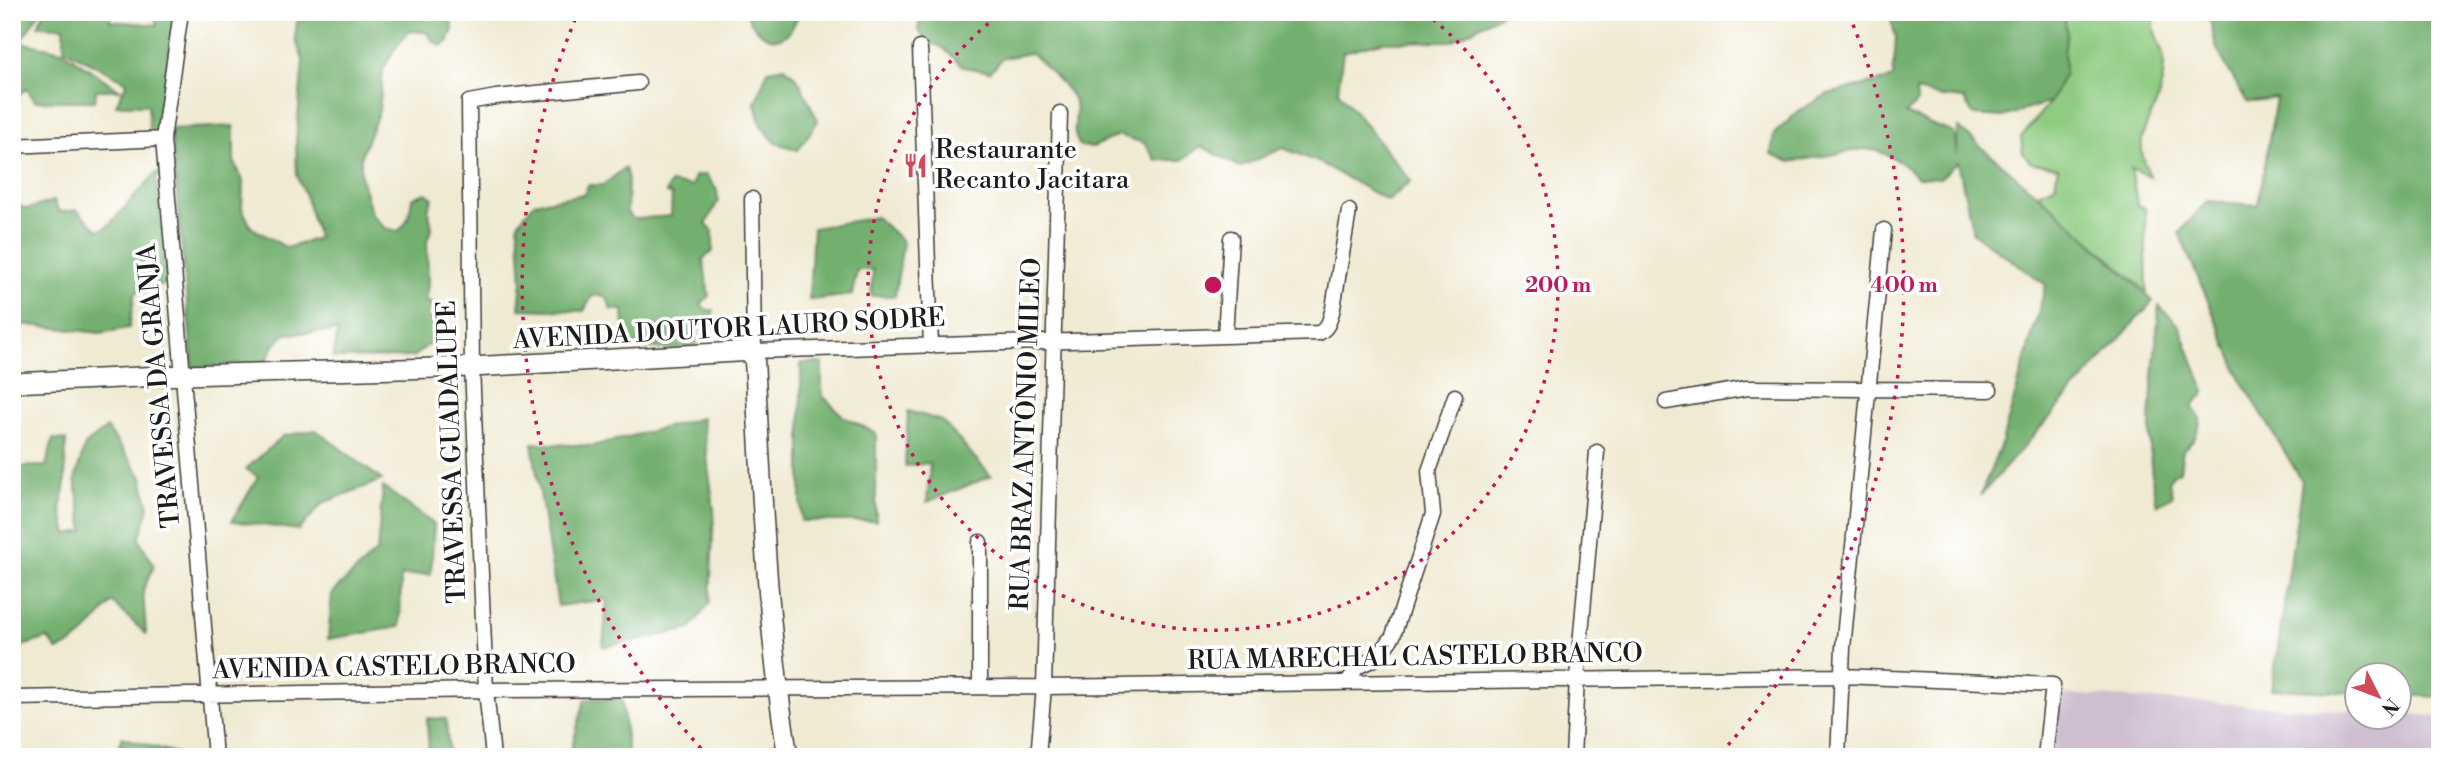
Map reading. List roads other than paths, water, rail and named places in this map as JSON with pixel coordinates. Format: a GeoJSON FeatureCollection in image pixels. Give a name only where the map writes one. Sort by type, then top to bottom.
{"type":"FeatureCollection","features":[{"type":"Feature","properties":{"kind":"street","name":"TRAVESSA DA GRANJA"},"geometry":{"type":"LineString","coordinates":[[181,12],[163,139],[215,757]]}},
{"type":"Feature","properties":{"kind":"street"},"geometry":{"type":"LineString","coordinates":[[920,48],[931,346]]}},
{"type":"Feature","properties":{"kind":"street","name":"TRAVESSA GUADALUPE"},"geometry":{"type":"LineString","coordinates":[[493,757],[486,690],[471,367],[469,102],[638,83]]}},
{"type":"Feature","properties":{"kind":"street","name":"RUA BRAZ ANTÔNIO MILEO"},"geometry":{"type":"LineString","coordinates":[[1038,757],[1044,687],[1060,113]]}},
{"type":"Feature","properties":{"kind":"street"},"geometry":{"type":"LineString","coordinates":[[12,146],[163,139]]}},
{"type":"Feature","properties":{"kind":"street"},"geometry":{"type":"LineString","coordinates":[[752,199],[754,351],[766,564],[776,688],[788,757]]}},
{"type":"Feature","properties":{"kind":"street","name":"AVENIDA DOUTOR LAURO SODRE"},"geometry":{"type":"LineString","coordinates":[[12,383],[471,367],[754,351],[1319,333],[1325,330],[1333,308],[1349,211]]}},
{"type":"Feature","properties":{"kind":"street"},"geometry":{"type":"LineString","coordinates":[[1838,757],[1842,676],[1867,389],[1884,230]]}},
{"type":"Feature","properties":{"kind":"street"},"geometry":{"type":"LineString","coordinates":[[1225,336],[1231,237]]}},
{"type":"Feature","properties":{"kind":"street"},"geometry":{"type":"LineString","coordinates":[[1666,401],[1747,388],[1990,390]]}},
{"type":"Feature","properties":{"kind":"street"},"geometry":{"type":"LineString","coordinates":[[1348,682],[1357,667],[1378,657],[1393,636],[1433,514],[1429,471],[1455,396]]}},
{"type":"Feature","properties":{"kind":"street"},"geometry":{"type":"LineString","coordinates":[[1573,757],[1577,679],[1597,452]]}},
{"type":"Feature","properties":{"kind":"street"},"geometry":{"type":"LineString","coordinates":[[980,542],[980,687]]}},
{"type":"Feature","properties":{"kind":"street","name":"RUA MARECHAL CASTELO BRANCO"},"geometry":{"type":"LineString","coordinates":[[776,688],[1842,676],[2053,685],[2045,757]]}},
{"type":"Feature","properties":{"kind":"street","name":"AVENIDA CASTELO BRANCO"},"geometry":{"type":"LineString","coordinates":[[12,698],[776,688]]}},
{"type":"Feature","properties":{"kind":"place","name":"Restaurante Recanto Jacitara"},"geometry":{"type":"Point","coordinates":[915,165]}}]}
